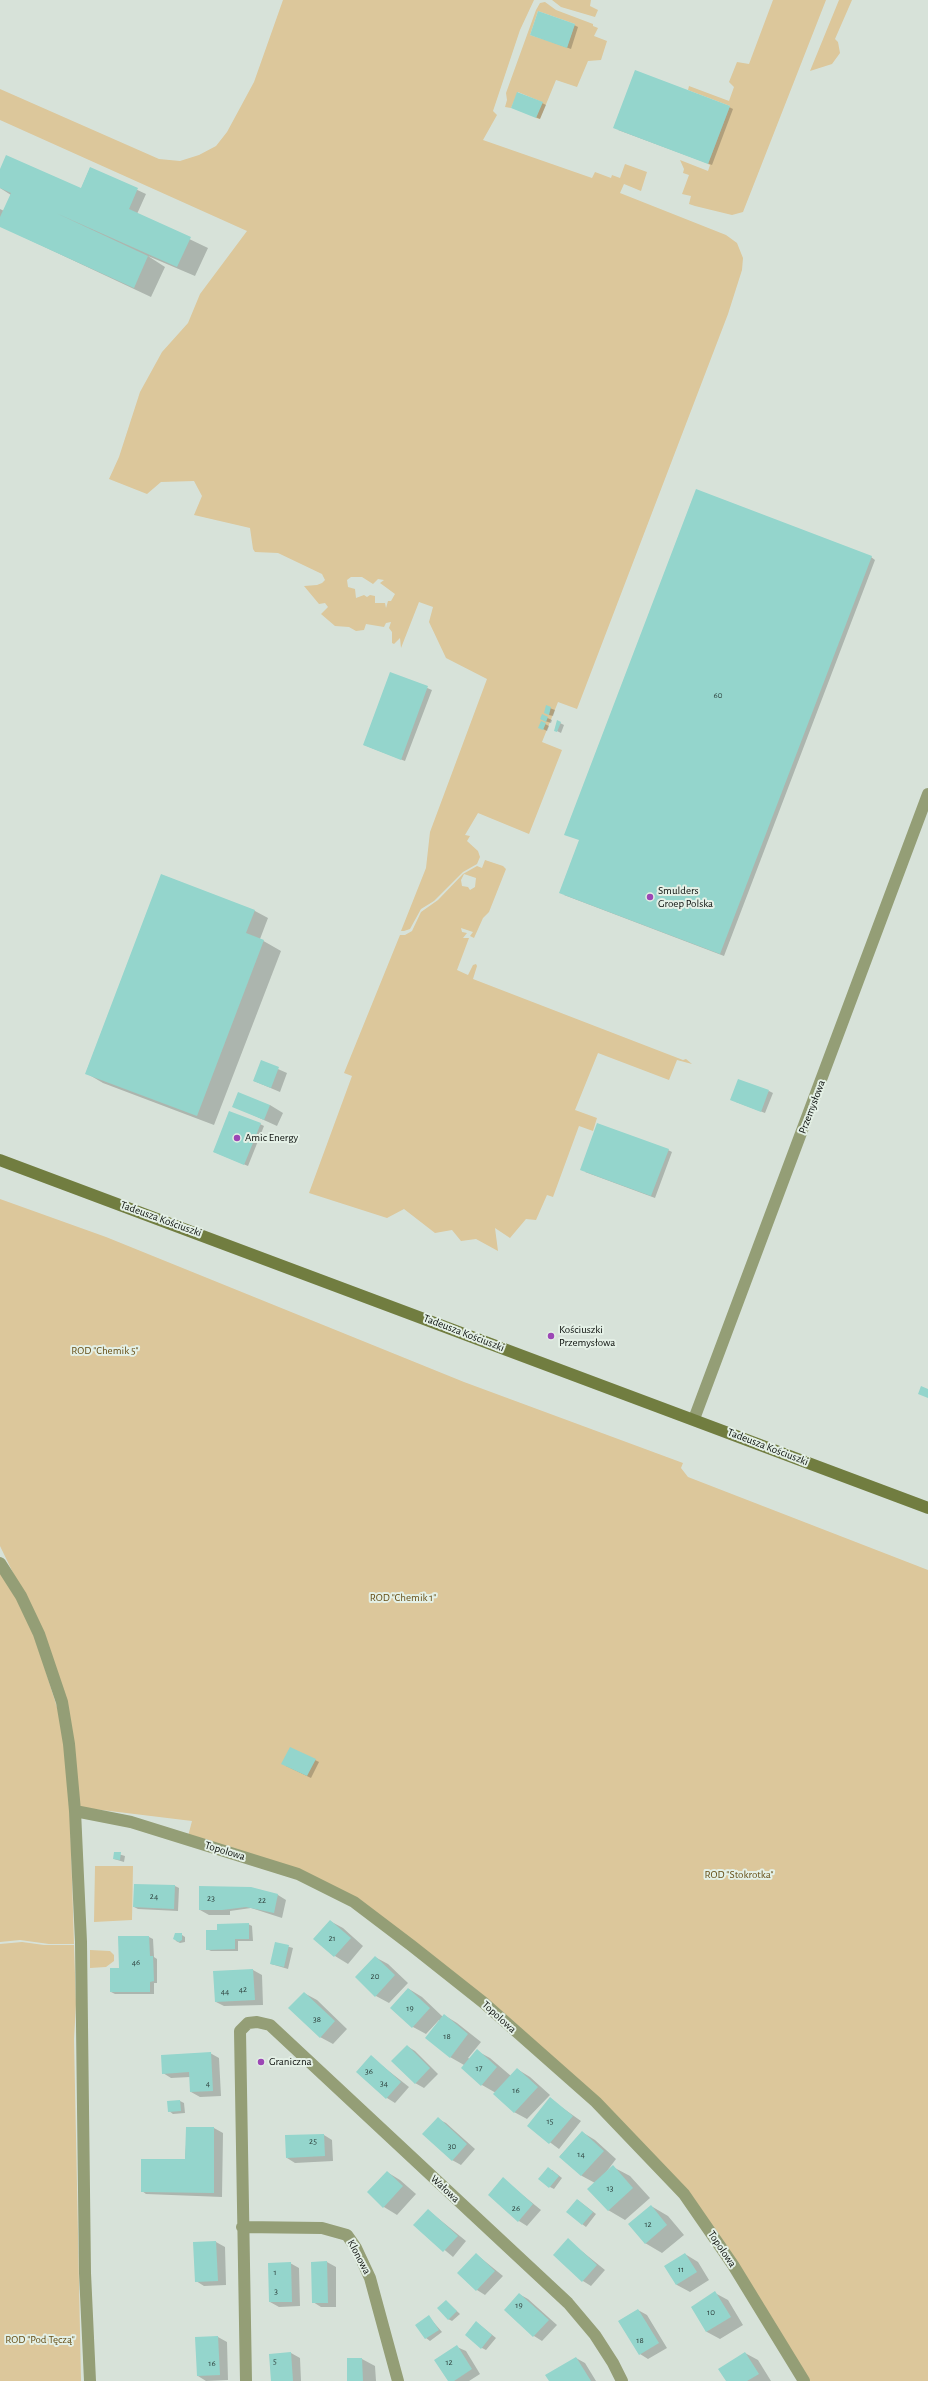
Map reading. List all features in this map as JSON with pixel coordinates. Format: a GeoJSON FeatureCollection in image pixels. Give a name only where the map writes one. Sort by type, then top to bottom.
{"type":"FeatureCollection","features":[{"type":"Feature","properties":{"kind":"main road","name":"Tadeusza Kościuszki"},"geometry":{"type":"LineString","coordinates":[[0,1160],[928,1508]]}},
{"type":"Feature","properties":{"kind":"street","name":"Przemysłowa"},"geometry":{"type":"LineString","coordinates":[[694,1419],[928,794]]}},
{"type":"Feature","properties":{"kind":"street"},"geometry":{"type":"LineString","coordinates":[[0,1563],[29,1610],[49,1659],[60,1694],[69,1744],[76,1811],[81,1942],[85,2272],[90,2381]]}},
{"type":"Feature","properties":{"kind":"street","name":"Topolowa"},"geometry":{"type":"LineString","coordinates":[[76,1811],[131,1822],[298,1874],[354,1902],[412,1946],[484,2003],[596,2102],[684,2194],[733,2265],[804,2381]]}},
{"type":"Feature","properties":{"kind":"street","name":"Wałowa"},"geometry":{"type":"LineString","coordinates":[[242,2227],[240,2031],[248,2023],[270,2025],[568,2303],[595,2335],[613,2363],[622,2381]]}},
{"type":"Feature","properties":{"kind":"street"},"geometry":{"type":"LineString","coordinates":[[242,2227],[246,2381]]}},
{"type":"Feature","properties":{"kind":"street","name":"Klonowa"},"geometry":{"type":"LineString","coordinates":[[242,2227],[322,2228],[347,2236],[356,2248],[370,2278],[398,2381]]}},
{"type":"Feature","properties":{"kind":"green space"},"geometry":{"type":"Polygon","coordinates":[[[283,0],[534,0],[520,30],[493,111],[497,115],[483,140],[592,178],[595,172],[611,178],[612,175],[620,178],[625,164],[647,172],[641,191],[624,184],[620,193],[726,235],[737,243],[743,258],[742,270],[728,314],[577,709],[558,702],[542,742],[562,750],[529,834],[478,813],[465,835],[470,836],[467,841],[478,851],[480,857],[477,864],[463,872],[434,901],[421,909],[410,929],[404,931],[401,931],[426,868],[430,832],[487,679],[446,658],[429,622],[433,607],[419,602],[401,648],[400,638],[394,644],[392,643],[392,632],[389,628],[391,622],[386,623],[384,627],[366,624],[364,630],[356,631],[349,627],[335,626],[321,614],[328,607],[325,603],[319,604],[304,586],[322,583],[325,580],[322,574],[278,553],[255,552],[253,549],[250,528],[194,515],[202,496],[194,481],[161,482],[147,494],[109,479],[119,457],[140,392],[162,352],[188,323],[200,294],[247,231],[0,120],[0,89],[159,159],[180,161],[199,155],[216,146],[227,132],[254,82],[283,0]],[[351,577],[347,580],[348,587],[355,589],[356,598],[364,595],[367,597],[370,595],[375,596],[375,603],[385,603],[386,608],[388,601],[391,601],[395,594],[380,583],[384,580],[378,579],[373,584],[362,577],[351,577]]]}},
{"type":"Feature","properties":{"kind":"green space"},"geometry":{"type":"Polygon","coordinates":[[[552,0],[591,0],[590,6],[598,10],[595,17],[561,7],[552,0]]]}},
{"type":"Feature","properties":{"kind":"green space"},"geometry":{"type":"Polygon","coordinates":[[[773,0],[826,0],[743,212],[732,215],[689,204],[691,196],[682,194],[689,175],[683,173],[684,169],[680,160],[708,171],[710,165],[708,164],[730,106],[688,90],[689,86],[729,101],[734,87],[729,82],[737,62],[749,64],[773,0]]]}},
{"type":"Feature","properties":{"kind":"green space"},"geometry":{"type":"Polygon","coordinates":[[[839,0],[852,0],[835,39],[838,42],[840,53],[832,64],[810,71],[839,0]]]}},
{"type":"Feature","properties":{"kind":"green space"},"geometry":{"type":"Polygon","coordinates":[[[545,2],[556,10],[593,24],[593,26],[598,28],[594,36],[607,41],[601,60],[588,61],[577,87],[556,80],[540,119],[536,118],[542,102],[518,92],[511,108],[505,107],[507,100],[506,93],[536,10],[540,3],[545,2]],[[538,11],[530,35],[567,47],[575,24],[538,11]]]}},
{"type":"Feature","properties":{"kind":"green space"},"geometry":{"type":"Polygon","coordinates":[[[485,860],[503,866],[506,869],[489,912],[483,918],[474,938],[470,936],[473,932],[461,928],[462,932],[467,933],[463,938],[469,938],[457,970],[468,975],[473,965],[476,964],[477,966],[473,979],[683,1060],[686,1059],[692,1064],[677,1060],[669,1080],[598,1053],[575,1110],[597,1118],[593,1131],[579,1126],[553,1197],[547,1195],[536,1220],[526,1219],[510,1238],[495,1228],[498,1251],[476,1239],[461,1241],[452,1230],[435,1233],[404,1209],[387,1218],[309,1193],[352,1076],[344,1073],[400,935],[405,935],[412,931],[421,912],[438,900],[463,874],[477,866],[482,868],[485,860]],[[464,874],[461,880],[462,886],[468,887],[470,890],[475,887],[476,878],[464,874]]]}},
{"type":"Feature","properties":{"kind":"green space"},"geometry":{"type":"Polygon","coordinates":[[[0,1199],[106,1237],[464,1382],[683,1463],[681,1468],[688,1477],[928,1570],[928,2381],[804,2381],[684,2194],[529,2044],[331,1890],[186,1844],[192,1821],[77,1807],[69,1745],[17,1581],[0,1546],[0,1199]]]}},
{"type":"Feature","properties":{"kind":"green space"},"geometry":{"type":"Polygon","coordinates":[[[0,1571],[23,1604],[62,1719],[70,1817],[74,1944],[49,1944],[20,1940],[0,1942],[0,1571]]]}},
{"type":"Feature","properties":{"kind":"green space"},"geometry":{"type":"Polygon","coordinates":[[[95,1866],[133,1866],[132,1920],[94,1922],[95,1866]]]}},
{"type":"Feature","properties":{"kind":"green space","name":"ROD \"Pod Tęczą\""},"geometry":{"type":"Polygon","coordinates":[[[22,1942],[44,1945],[74,1945],[76,2004],[74,2039],[81,2381],[0,2381],[0,1944],[22,1942]]]}},
{"type":"Feature","properties":{"kind":"green space"},"geometry":{"type":"Polygon","coordinates":[[[90,1950],[110,1951],[114,1955],[114,1961],[106,1967],[90,1968],[90,1950]]]}},
{"type":"Feature","properties":{"kind":"building"},"geometry":{"type":"Polygon","coordinates":[[[538,11],[575,24],[567,48],[530,35],[538,11]]]}},
{"type":"Feature","properties":{"kind":"building"},"geometry":{"type":"Polygon","coordinates":[[[635,70],[730,106],[708,164],[613,128],[635,70]]]}},
{"type":"Feature","properties":{"kind":"building"},"geometry":{"type":"Polygon","coordinates":[[[517,92],[543,102],[536,118],[511,108],[517,92]]]}},
{"type":"Feature","properties":{"kind":"building"},"geometry":{"type":"Polygon","coordinates":[[[6,155],[81,188],[90,167],[138,188],[129,209],[191,237],[177,267],[56,213],[148,256],[134,288],[0,227],[0,217],[11,193],[0,188],[0,169],[6,155]]]}},
{"type":"Feature","properties":{"kind":"building"},"geometry":{"type":"Polygon","coordinates":[[[696,489],[872,556],[720,954],[559,893],[579,840],[564,835],[696,489]]]}},
{"type":"Feature","properties":{"kind":"building"},"geometry":{"type":"Polygon","coordinates":[[[390,672],[428,686],[401,760],[363,745],[390,672]]]}},
{"type":"Feature","properties":{"kind":"building"},"geometry":{"type":"Polygon","coordinates":[[[546,705],[551,707],[549,715],[544,713],[546,705]]]}},
{"type":"Feature","properties":{"kind":"building"},"geometry":{"type":"Polygon","coordinates":[[[542,714],[548,717],[546,722],[540,719],[542,714]]]}},
{"type":"Feature","properties":{"kind":"building"},"geometry":{"type":"Polygon","coordinates":[[[557,720],[561,722],[557,732],[554,731],[557,720]]]}},
{"type":"Feature","properties":{"kind":"building"},"geometry":{"type":"Polygon","coordinates":[[[541,721],[546,723],[543,730],[538,728],[541,721]]]}},
{"type":"Feature","properties":{"kind":"building"},"geometry":{"type":"Polygon","coordinates":[[[161,874],[255,910],[246,933],[264,940],[197,1116],[85,1074],[161,874]]]}},
{"type":"Feature","properties":{"kind":"building"},"geometry":{"type":"Polygon","coordinates":[[[261,1060],[279,1067],[271,1088],[253,1081],[261,1060]]]}},
{"type":"Feature","properties":{"kind":"building"},"geometry":{"type":"Polygon","coordinates":[[[738,1079],[769,1090],[761,1112],[730,1100],[738,1079]]]}},
{"type":"Feature","properties":{"kind":"building"},"geometry":{"type":"Polygon","coordinates":[[[238,1092],[270,1105],[264,1120],[232,1107],[238,1092]]]}},
{"type":"Feature","properties":{"kind":"building","name":"Amic Energy"},"geometry":{"type":"Polygon","coordinates":[[[229,1111],[261,1123],[244,1165],[213,1152],[229,1111]]]}},
{"type":"Feature","properties":{"kind":"building"},"geometry":{"type":"Polygon","coordinates":[[[597,1123],[669,1149],[651,1196],[580,1170],[597,1123]]]}},
{"type":"Feature","properties":{"kind":"building"},"geometry":{"type":"Polygon","coordinates":[[[921,1386],[928,1389],[928,1398],[918,1394],[921,1386]]]}},
{"type":"Feature","properties":{"kind":"building"},"geometry":{"type":"Polygon","coordinates":[[[290,1747],[316,1759],[307,1776],[281,1764],[290,1747]]]}},
{"type":"Feature","properties":{"kind":"building"},"geometry":{"type":"Polygon","coordinates":[[[114,1852],[121,1852],[120,1860],[113,1859],[114,1852]]]}},
{"type":"Feature","properties":{"kind":"building"},"geometry":{"type":"Polygon","coordinates":[[[134,1884],[175,1885],[174,1909],[133,1907],[134,1884]]]}},
{"type":"Feature","properties":{"kind":"building"},"geometry":{"type":"Polygon","coordinates":[[[199,1886],[251,1887],[278,1894],[274,1913],[246,1907],[222,1910],[199,1910],[199,1886]]]}},
{"type":"Feature","properties":{"kind":"building"},"geometry":{"type":"Polygon","coordinates":[[[330,1920],[351,1938],[334,1957],[313,1939],[330,1920]]]}},
{"type":"Feature","properties":{"kind":"building"},"geometry":{"type":"Polygon","coordinates":[[[249,1923],[249,1939],[235,1939],[235,1949],[206,1950],[206,1930],[217,1930],[217,1924],[249,1923]]]}},
{"type":"Feature","properties":{"kind":"building"},"geometry":{"type":"Polygon","coordinates":[[[175,1933],[182,1933],[182,1940],[179,1942],[173,1939],[175,1933]]]}},
{"type":"Feature","properties":{"kind":"building"},"geometry":{"type":"Polygon","coordinates":[[[118,1936],[149,1936],[150,1956],[153,1956],[154,1981],[150,1982],[150,1992],[110,1992],[110,1968],[119,1968],[118,1936]]]}},
{"type":"Feature","properties":{"kind":"building"},"geometry":{"type":"Polygon","coordinates":[[[275,1942],[289,1945],[284,1967],[270,1964],[275,1942]]]}},
{"type":"Feature","properties":{"kind":"building"},"geometry":{"type":"Polygon","coordinates":[[[375,1956],[395,1975],[375,1997],[355,1977],[375,1956]]]}},
{"type":"Feature","properties":{"kind":"building"},"geometry":{"type":"Polygon","coordinates":[[[253,1969],[255,2000],[215,2002],[213,1971],[253,1969]]]}},
{"type":"Feature","properties":{"kind":"building"},"geometry":{"type":"Polygon","coordinates":[[[408,1988],[430,2008],[412,2028],[390,2008],[408,1988]]]}},
{"type":"Feature","properties":{"kind":"building"},"geometry":{"type":"Polygon","coordinates":[[[304,1992],[335,2021],[320,2038],[288,2008],[304,1992]]]}},
{"type":"Feature","properties":{"kind":"building"},"geometry":{"type":"Polygon","coordinates":[[[444,2014],[468,2034],[450,2058],[425,2038],[444,2014]]]}},
{"type":"Feature","properties":{"kind":"building"},"geometry":{"type":"Polygon","coordinates":[[[407,2045],[430,2068],[415,2084],[391,2061],[407,2045]]]}},
{"type":"Feature","properties":{"kind":"building"},"geometry":{"type":"Polygon","coordinates":[[[477,2049],[497,2067],[481,2086],[461,2068],[477,2049]]]}},
{"type":"Feature","properties":{"kind":"building"},"geometry":{"type":"Polygon","coordinates":[[[211,2052],[213,2091],[190,2092],[189,2072],[162,2074],[161,2055],[211,2052]]]}},
{"type":"Feature","properties":{"kind":"building"},"geometry":{"type":"Polygon","coordinates":[[[371,2055],[401,2082],[386,2099],[356,2072],[371,2055]]]}},
{"type":"Feature","properties":{"kind":"building"},"geometry":{"type":"Polygon","coordinates":[[[517,2068],[538,2087],[514,2113],[493,2094],[517,2068]]]}},
{"type":"Feature","properties":{"kind":"building"},"geometry":{"type":"Polygon","coordinates":[[[550,2097],[573,2116],[549,2144],[527,2126],[550,2097]]]}},
{"type":"Feature","properties":{"kind":"building"},"geometry":{"type":"Polygon","coordinates":[[[180,2100],[181,2111],[168,2112],[167,2101],[180,2100]]]}},
{"type":"Feature","properties":{"kind":"building"},"geometry":{"type":"Polygon","coordinates":[[[438,2117],[467,2144],[452,2161],[422,2134],[438,2117]]]}},
{"type":"Feature","properties":{"kind":"building"},"geometry":{"type":"Polygon","coordinates":[[[186,2127],[214,2127],[214,2193],[141,2192],[141,2159],[185,2159],[186,2127]]]}},
{"type":"Feature","properties":{"kind":"building"},"geometry":{"type":"Polygon","coordinates":[[[582,2131],[604,2151],[581,2176],[559,2157],[582,2131]]]}},
{"type":"Feature","properties":{"kind":"building"},"geometry":{"type":"Polygon","coordinates":[[[324,2134],[325,2156],[286,2158],[285,2135],[324,2134]]]}},
{"type":"Feature","properties":{"kind":"building"},"geometry":{"type":"Polygon","coordinates":[[[613,2165],[633,2188],[608,2211],[587,2189],[613,2165]]]}},
{"type":"Feature","properties":{"kind":"building"},"geometry":{"type":"Polygon","coordinates":[[[548,2167],[559,2176],[549,2188],[538,2179],[548,2167]]]}},
{"type":"Feature","properties":{"kind":"building"},"geometry":{"type":"Polygon","coordinates":[[[387,2171],[403,2186],[383,2208],[367,2192],[387,2171]]]}},
{"type":"Feature","properties":{"kind":"building"},"geometry":{"type":"Polygon","coordinates":[[[503,2177],[533,2204],[518,2222],[488,2195],[503,2177]]]}},
{"type":"Feature","properties":{"kind":"building"},"geometry":{"type":"Polygon","coordinates":[[[577,2199],[593,2212],[582,2225],[566,2212],[577,2199]]]}},
{"type":"Feature","properties":{"kind":"building"},"geometry":{"type":"Polygon","coordinates":[[[651,2205],[667,2225],[645,2244],[628,2224],[651,2205]]]}},
{"type":"Feature","properties":{"kind":"building"},"geometry":{"type":"Polygon","coordinates":[[[428,2209],[458,2236],[443,2252],[413,2225],[428,2209]]]}},
{"type":"Feature","properties":{"kind":"building"},"geometry":{"type":"Polygon","coordinates":[[[568,2238],[597,2265],[582,2282],[553,2255],[568,2238]]]}},
{"type":"Feature","properties":{"kind":"building"},"geometry":{"type":"Polygon","coordinates":[[[216,2241],[218,2281],[195,2282],[193,2242],[216,2241]]]}},
{"type":"Feature","properties":{"kind":"building"},"geometry":{"type":"Polygon","coordinates":[[[476,2253],[495,2271],[476,2291],[457,2273],[476,2253]]]}},
{"type":"Feature","properties":{"kind":"building"},"geometry":{"type":"Polygon","coordinates":[[[685,2253],[697,2272],[676,2285],[664,2266],[685,2253]]]}},
{"type":"Feature","properties":{"kind":"building"},"geometry":{"type":"Polygon","coordinates":[[[327,2261],[328,2303],[312,2303],[311,2262],[327,2261]]]}},
{"type":"Feature","properties":{"kind":"building"},"geometry":{"type":"Polygon","coordinates":[[[291,2262],[292,2302],[269,2302],[268,2263],[291,2262]]]}},
{"type":"Feature","properties":{"kind":"building"},"geometry":{"type":"Polygon","coordinates":[[[715,2291],[731,2317],[706,2332],[691,2307],[715,2291]]]}},
{"type":"Feature","properties":{"kind":"building"},"geometry":{"type":"Polygon","coordinates":[[[519,2293],[549,2320],[533,2337],[504,2310],[519,2293]]]}},
{"type":"Feature","properties":{"kind":"building"},"geometry":{"type":"Polygon","coordinates":[[[446,2300],[457,2311],[448,2320],[437,2308],[446,2300]]]}},
{"type":"Feature","properties":{"kind":"building"},"geometry":{"type":"Polygon","coordinates":[[[638,2309],[659,2343],[639,2355],[618,2321],[638,2309]]]}},
{"type":"Feature","properties":{"kind":"building"},"geometry":{"type":"Polygon","coordinates":[[[429,2315],[439,2330],[425,2339],[415,2325],[429,2315]]]}},
{"type":"Feature","properties":{"kind":"building"},"geometry":{"type":"Polygon","coordinates":[[[476,2321],[492,2335],[481,2349],[465,2335],[476,2321]]]}},
{"type":"Feature","properties":{"kind":"building"},"geometry":{"type":"Polygon","coordinates":[[[218,2336],[220,2375],[197,2376],[195,2337],[218,2336]]]}},
{"type":"Feature","properties":{"kind":"building"},"geometry":{"type":"Polygon","coordinates":[[[457,2345],[472,2369],[454,2381],[448,2381],[434,2360],[457,2345]]]}},
{"type":"Feature","properties":{"kind":"building"},"geometry":{"type":"Polygon","coordinates":[[[291,2352],[293,2381],[271,2381],[269,2354],[291,2352]]]}},
{"type":"Feature","properties":{"kind":"building"},"geometry":{"type":"Polygon","coordinates":[[[745,2352],[759,2374],[747,2381],[726,2381],[718,2369],[745,2352]]]}},
{"type":"Feature","properties":{"kind":"building"},"geometry":{"type":"Polygon","coordinates":[[[576,2357],[591,2381],[549,2381],[545,2375],[576,2357]]]}},
{"type":"Feature","properties":{"kind":"building"},"geometry":{"type":"Polygon","coordinates":[[[347,2358],[362,2358],[363,2381],[347,2381],[347,2358]]]}},
{"type":"Feature","properties":{"kind":"place","name":"Smulders Groep Polska"},"geometry":{"type":"Point","coordinates":[650,897]}},
{"type":"Feature","properties":{"kind":"place","name":"Amic Energy"},"geometry":{"type":"Point","coordinates":[237,1138]}},
{"type":"Feature","properties":{"kind":"place","name":"Kościuszki Przemysłowa"},"geometry":{"type":"Point","coordinates":[551,1336]}},
{"type":"Feature","properties":{"kind":"place","name":"Graniczna"},"geometry":{"type":"Point","coordinates":[261,2062]}},
{"type":"Feature","properties":{"kind":"park label","name":"ROD \"Chemik 5\""},"geometry":{"type":"Point","coordinates":[105,1351]}},
{"type":"Feature","properties":{"kind":"park label","name":"ROD \"Chemik 1\""},"geometry":{"type":"Point","coordinates":[403,1598]}},
{"type":"Feature","properties":{"kind":"park label","name":"ROD \"Stokrotka\""},"geometry":{"type":"Point","coordinates":[739,1875]}}]}
